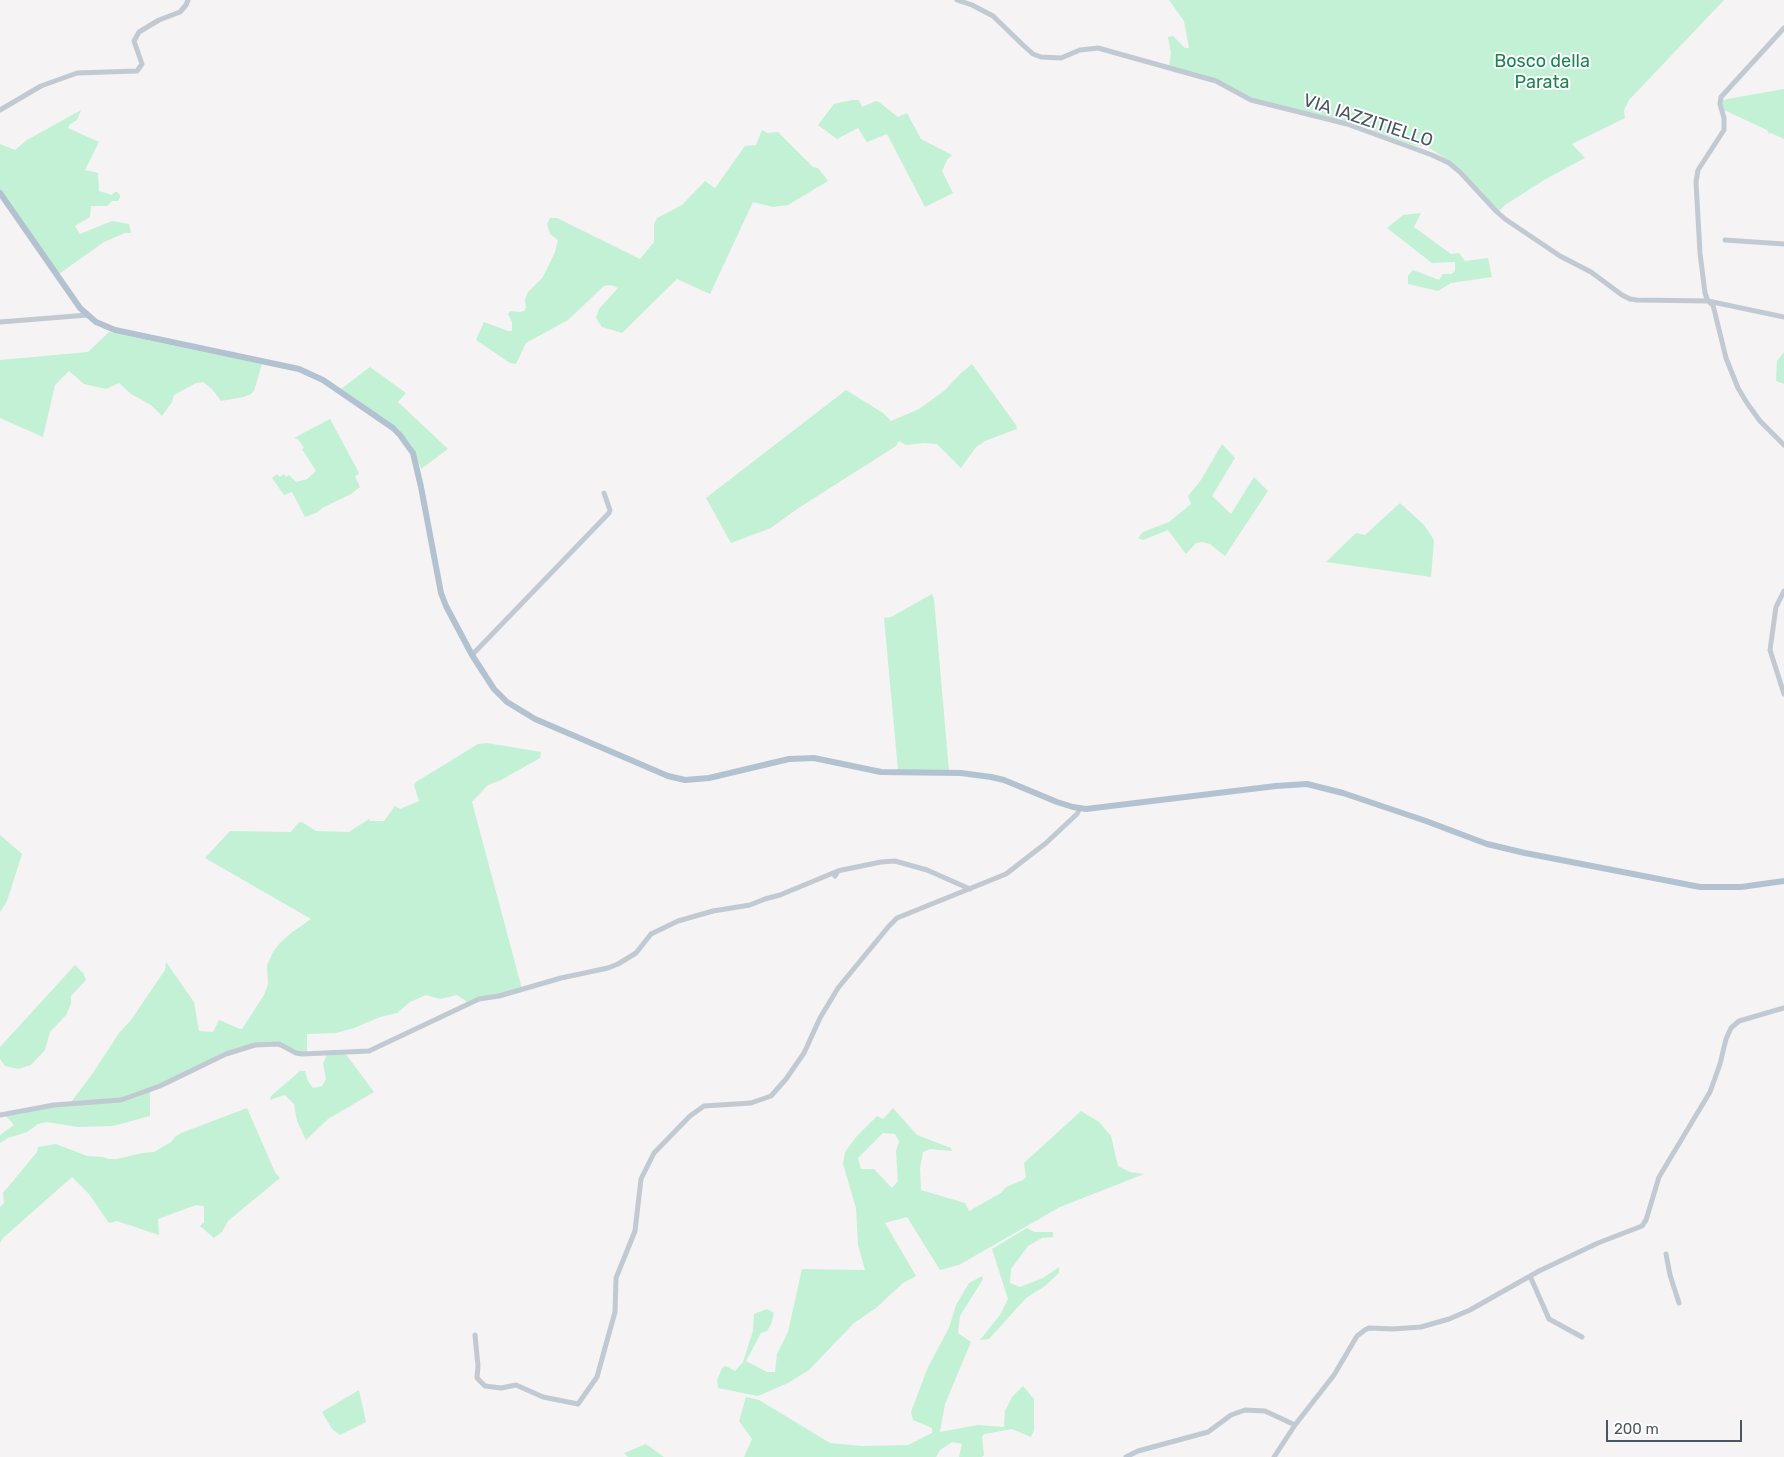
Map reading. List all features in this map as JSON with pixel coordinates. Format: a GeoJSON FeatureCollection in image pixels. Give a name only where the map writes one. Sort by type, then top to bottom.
{"type":"FeatureCollection","features":[{"type":"Feature","properties":{"kind":"main road"},"geometry":{"type":"LineString","coordinates":[[0,193],[80,308],[88,316],[104,326],[115,330],[299,369],[323,380],[400,434],[413,452],[443,599],[472,655],[494,689],[502,698],[519,710],[668,776],[679,780],[709,778],[789,759],[814,758],[887,772],[991,776],[1057,802],[1080,808],[1108,807],[1276,786],[1307,784],[1343,793],[1487,844],[1525,853],[1700,887],[1741,887],[1784,881]]}},
{"type":"Feature","properties":{"kind":"street"},"geometry":{"type":"LineString","coordinates":[[0,110],[41,86],[77,73],[137,71],[142,64],[134,41],[139,32],[159,20],[180,12],[188,0]]}},
{"type":"Feature","properties":{"kind":"street","name":"VIA IAZZITIELLO"},"geometry":{"type":"LineString","coordinates":[[957,0],[972,5],[993,16],[1033,54],[1041,57],[1062,58],[1080,50],[1098,48],[1216,81],[1251,100],[1347,124],[1416,148],[1449,164],[1467,178],[1505,219],[1560,256],[1591,272],[1622,296],[1637,300],[1708,301],[1784,317]]}},
{"type":"Feature","properties":{"kind":"street"},"geometry":{"type":"LineString","coordinates":[[1784,28],[1721,98],[1720,104],[1724,118],[1724,130],[1696,176],[1702,275],[1705,293],[1708,301],[1713,305],[1726,358],[1738,388],[1760,421],[1784,445]]}},
{"type":"Feature","properties":{"kind":"street"},"geometry":{"type":"LineString","coordinates":[[1725,240],[1784,244]]}},
{"type":"Feature","properties":{"kind":"street"},"geometry":{"type":"LineString","coordinates":[[0,322],[88,316]]}},
{"type":"Feature","properties":{"kind":"street"},"geometry":{"type":"LineString","coordinates":[[472,655],[609,513],[610,510],[604,493]]}},
{"type":"Feature","properties":{"kind":"street"},"geometry":{"type":"LineString","coordinates":[[1784,591],[1776,607],[1770,650],[1784,694]]}},
{"type":"Feature","properties":{"kind":"street"},"geometry":{"type":"LineString","coordinates":[[475,1334],[478,1366],[477,1378],[485,1386],[500,1388],[516,1385],[543,1397],[556,1398],[578,1404],[597,1376],[615,1312],[616,1278],[634,1236],[641,1179],[654,1153],[690,1116],[704,1106],[752,1103],[771,1096],[786,1079],[804,1053],[820,1018],[838,988],[889,926],[902,915],[995,880],[1017,867],[1060,831],[1077,814],[1080,808]]}},
{"type":"Feature","properties":{"kind":"street"},"geometry":{"type":"LineString","coordinates":[[0,1115],[54,1105],[122,1100],[160,1086],[226,1054],[254,1045],[275,1044],[302,1054],[369,1051],[479,999],[499,996],[618,964],[636,953],[651,934],[678,921],[713,910],[750,905],[836,873],[881,862],[896,860],[927,870],[970,889]]}},
{"type":"Feature","properties":{"kind":"street"},"geometry":{"type":"LineString","coordinates":[[1274,1457],[1295,1425],[1330,1381],[1350,1345],[1360,1333],[1370,1328],[1421,1327],[1449,1320],[1530,1276],[1598,1243],[1642,1226],[1646,1220],[1659,1177],[1710,1092],[1731,1028],[1740,1021],[1784,1008]]}},
{"type":"Feature","properties":{"kind":"street"},"geometry":{"type":"LineString","coordinates":[[1666,1254],[1670,1275],[1679,1303]]}},
{"type":"Feature","properties":{"kind":"street"},"geometry":{"type":"LineString","coordinates":[[1530,1276],[1549,1319],[1582,1337]]}},
{"type":"Feature","properties":{"kind":"street"},"geometry":{"type":"LineString","coordinates":[[1126,1457],[1138,1451],[1208,1432],[1231,1415],[1245,1410],[1265,1411],[1295,1425]]}},
{"type":"Feature","properties":{"kind":"green space","name":"Bosco della Parata"},"geometry":{"type":"Polygon","coordinates":[[[1169,0],[1724,0],[1629,100],[1624,110],[1625,118],[1572,144],[1585,158],[1544,180],[1505,205],[1499,211],[1461,169],[1428,147],[1413,145],[1365,128],[1257,100],[1216,80],[1169,66],[1171,53],[1168,37],[1173,36],[1185,48],[1189,48],[1184,21],[1169,0]]]}},
{"type":"Feature","properties":{"kind":"green space"},"geometry":{"type":"Polygon","coordinates":[[[1784,89],[1784,139],[1771,133],[1769,134],[1767,130],[1724,110],[1722,100],[1784,89]]]}},
{"type":"Feature","properties":{"kind":"green space"},"geometry":{"type":"Polygon","coordinates":[[[859,100],[862,107],[876,101],[879,102],[898,117],[907,113],[921,139],[952,155],[947,160],[942,171],[953,193],[925,207],[887,134],[867,142],[858,128],[837,139],[818,125],[834,104],[859,100]]]}},
{"type":"Feature","properties":{"kind":"green space"},"geometry":{"type":"Polygon","coordinates":[[[81,110],[77,120],[70,124],[68,128],[99,142],[85,170],[98,173],[99,191],[112,195],[117,192],[120,197],[118,201],[112,201],[107,206],[91,206],[90,217],[75,226],[80,234],[112,221],[129,224],[131,233],[125,233],[104,242],[59,274],[0,189],[0,144],[15,150],[27,140],[81,110]]]}},
{"type":"Feature","properties":{"kind":"green space"},"geometry":{"type":"Polygon","coordinates":[[[762,130],[767,133],[778,132],[813,167],[818,168],[828,181],[788,205],[773,207],[753,202],[710,294],[677,279],[622,333],[602,327],[596,318],[599,309],[618,288],[611,285],[604,286],[568,320],[526,343],[516,364],[510,363],[476,340],[484,322],[512,331],[512,322],[508,314],[510,311],[524,311],[526,308],[525,299],[528,292],[543,277],[555,252],[558,240],[550,234],[547,224],[550,218],[557,218],[640,259],[654,242],[654,224],[657,218],[682,205],[705,181],[715,188],[745,146],[756,145],[762,130]]]}},
{"type":"Feature","properties":{"kind":"green space"},"geometry":{"type":"Polygon","coordinates":[[[1421,213],[1414,227],[1451,254],[1459,253],[1465,261],[1488,258],[1492,277],[1451,283],[1438,291],[1408,284],[1408,276],[1413,270],[1439,280],[1443,274],[1451,274],[1455,271],[1455,262],[1432,263],[1387,228],[1403,215],[1421,213]]]}},
{"type":"Feature","properties":{"kind":"green space"},"geometry":{"type":"Polygon","coordinates":[[[109,332],[262,364],[254,391],[243,397],[221,401],[212,389],[203,382],[196,383],[174,395],[172,402],[162,416],[151,405],[131,394],[119,383],[106,389],[84,384],[69,371],[55,385],[43,437],[0,418],[0,360],[88,352],[109,332]]]}},
{"type":"Feature","properties":{"kind":"green space"},"geometry":{"type":"Polygon","coordinates":[[[1784,352],[1784,384],[1776,381],[1777,361],[1784,352]]]}},
{"type":"Feature","properties":{"kind":"green space"},"geometry":{"type":"Polygon","coordinates":[[[972,364],[1017,429],[985,441],[976,447],[961,468],[937,444],[906,445],[899,441],[896,446],[797,509],[771,528],[731,543],[706,498],[846,390],[883,413],[891,421],[919,409],[944,391],[972,364]]]}},
{"type":"Feature","properties":{"kind":"green space"},"geometry":{"type":"Polygon","coordinates":[[[370,367],[406,393],[398,402],[448,449],[421,469],[413,447],[399,429],[341,389],[370,367]]]}},
{"type":"Feature","properties":{"kind":"green space"},"geometry":{"type":"Polygon","coordinates":[[[330,419],[358,471],[359,474],[355,476],[360,487],[351,494],[305,517],[292,492],[284,495],[272,478],[277,474],[280,477],[284,474],[286,477],[289,475],[296,482],[307,479],[316,471],[298,439],[294,438],[330,419]]]}},
{"type":"Feature","properties":{"kind":"green space"},"geometry":{"type":"Polygon","coordinates":[[[1222,444],[1235,458],[1212,496],[1231,514],[1254,477],[1268,491],[1225,556],[1210,544],[1202,542],[1196,543],[1186,554],[1168,530],[1143,540],[1138,538],[1143,532],[1169,522],[1191,504],[1188,496],[1201,480],[1222,444]]]}},
{"type":"Feature","properties":{"kind":"green space"},"geometry":{"type":"Polygon","coordinates":[[[1400,503],[1424,525],[1434,540],[1431,577],[1326,562],[1356,533],[1365,535],[1400,503]]]}},
{"type":"Feature","properties":{"kind":"green space"},"geometry":{"type":"Polygon","coordinates":[[[932,594],[934,599],[949,771],[898,770],[884,618],[891,617],[932,594]]]}},
{"type":"Feature","properties":{"kind":"green space"},"geometry":{"type":"Polygon","coordinates":[[[487,743],[541,752],[540,758],[501,780],[488,785],[472,802],[522,989],[469,1003],[457,995],[440,999],[426,995],[410,1002],[397,1013],[380,1017],[354,1028],[336,1033],[307,1034],[307,1056],[278,1046],[259,1046],[237,1051],[150,1092],[150,1116],[113,1126],[78,1127],[47,1122],[38,1124],[27,1132],[8,1138],[0,1143],[0,1135],[14,1125],[6,1116],[71,1102],[165,970],[166,962],[194,1002],[199,1031],[213,1032],[219,1020],[242,1029],[264,995],[268,984],[267,965],[273,952],[291,933],[311,919],[205,858],[230,831],[291,832],[298,823],[302,822],[316,831],[349,832],[369,819],[370,821],[384,821],[395,806],[400,809],[419,801],[414,785],[416,782],[478,744],[487,743]]]}},
{"type":"Feature","properties":{"kind":"green space"},"geometry":{"type":"Polygon","coordinates":[[[0,835],[22,854],[7,901],[0,912],[0,835]]]}},
{"type":"Feature","properties":{"kind":"green space"},"geometry":{"type":"Polygon","coordinates":[[[75,965],[83,973],[86,980],[71,996],[71,1004],[66,1015],[50,1032],[45,1050],[31,1065],[18,1069],[5,1066],[0,1059],[0,1047],[75,965]]]}},
{"type":"Feature","properties":{"kind":"green space"},"geometry":{"type":"Polygon","coordinates":[[[345,1053],[374,1092],[328,1119],[306,1140],[297,1121],[294,1104],[285,1095],[270,1100],[271,1096],[300,1071],[305,1071],[308,1081],[313,1088],[322,1086],[326,1079],[323,1063],[327,1055],[345,1053]]]}},
{"type":"Feature","properties":{"kind":"green space"},"geometry":{"type":"Polygon","coordinates":[[[247,1108],[275,1172],[280,1178],[228,1221],[222,1232],[214,1238],[200,1226],[204,1222],[204,1207],[196,1205],[158,1219],[159,1235],[117,1221],[109,1223],[89,1194],[72,1177],[3,1238],[0,1243],[0,1207],[4,1203],[3,1193],[37,1152],[38,1147],[56,1144],[87,1156],[117,1159],[154,1152],[171,1142],[181,1133],[247,1108]]]}},
{"type":"Feature","properties":{"kind":"green space"},"geometry":{"type":"Polygon","coordinates":[[[893,1108],[917,1135],[951,1148],[952,1151],[930,1149],[923,1152],[920,1168],[921,1190],[965,1203],[969,1211],[1001,1193],[1006,1187],[1023,1180],[1026,1177],[1024,1163],[1081,1111],[1099,1122],[1111,1136],[1118,1166],[1130,1172],[1144,1174],[1060,1207],[959,1265],[940,1270],[907,1217],[885,1223],[916,1276],[903,1283],[876,1308],[854,1323],[809,1370],[788,1383],[758,1396],[718,1388],[717,1381],[722,1368],[726,1366],[735,1371],[743,1362],[753,1331],[754,1314],[767,1309],[774,1313],[771,1324],[767,1331],[761,1333],[746,1361],[767,1372],[775,1372],[777,1354],[788,1332],[802,1269],[865,1270],[858,1245],[856,1208],[843,1164],[845,1152],[856,1137],[877,1116],[883,1119],[893,1108]],[[883,1133],[858,1158],[861,1169],[874,1169],[892,1188],[898,1181],[896,1151],[899,1141],[895,1134],[883,1133]]]}},
{"type":"Feature","properties":{"kind":"green space"},"geometry":{"type":"Polygon","coordinates":[[[1027,1228],[1034,1232],[1053,1232],[1053,1237],[1042,1238],[1028,1246],[1011,1269],[1010,1283],[1020,1287],[1043,1278],[1059,1267],[1059,1273],[1045,1286],[1026,1298],[989,1339],[980,1340],[1000,1315],[1008,1299],[992,1249],[1027,1228]]]}},
{"type":"Feature","properties":{"kind":"green space"},"geometry":{"type":"Polygon","coordinates":[[[982,1276],[983,1279],[960,1316],[958,1333],[971,1342],[945,1404],[940,1432],[978,1425],[1004,1427],[1005,1411],[1012,1397],[1023,1386],[1034,1399],[1034,1430],[1031,1437],[1012,1429],[984,1434],[982,1437],[984,1455],[982,1457],[959,1457],[962,1444],[952,1442],[940,1450],[936,1457],[744,1457],[752,1439],[739,1421],[746,1397],[759,1400],[830,1443],[862,1446],[908,1445],[932,1433],[932,1428],[913,1420],[911,1412],[928,1367],[949,1328],[956,1305],[969,1283],[982,1276]]]}},
{"type":"Feature","properties":{"kind":"green space"},"geometry":{"type":"Polygon","coordinates":[[[359,1390],[366,1422],[340,1435],[332,1429],[322,1412],[359,1390]]]}},
{"type":"Feature","properties":{"kind":"green space"},"geometry":{"type":"Polygon","coordinates":[[[646,1444],[664,1457],[628,1457],[624,1453],[646,1444]]]}}]}
